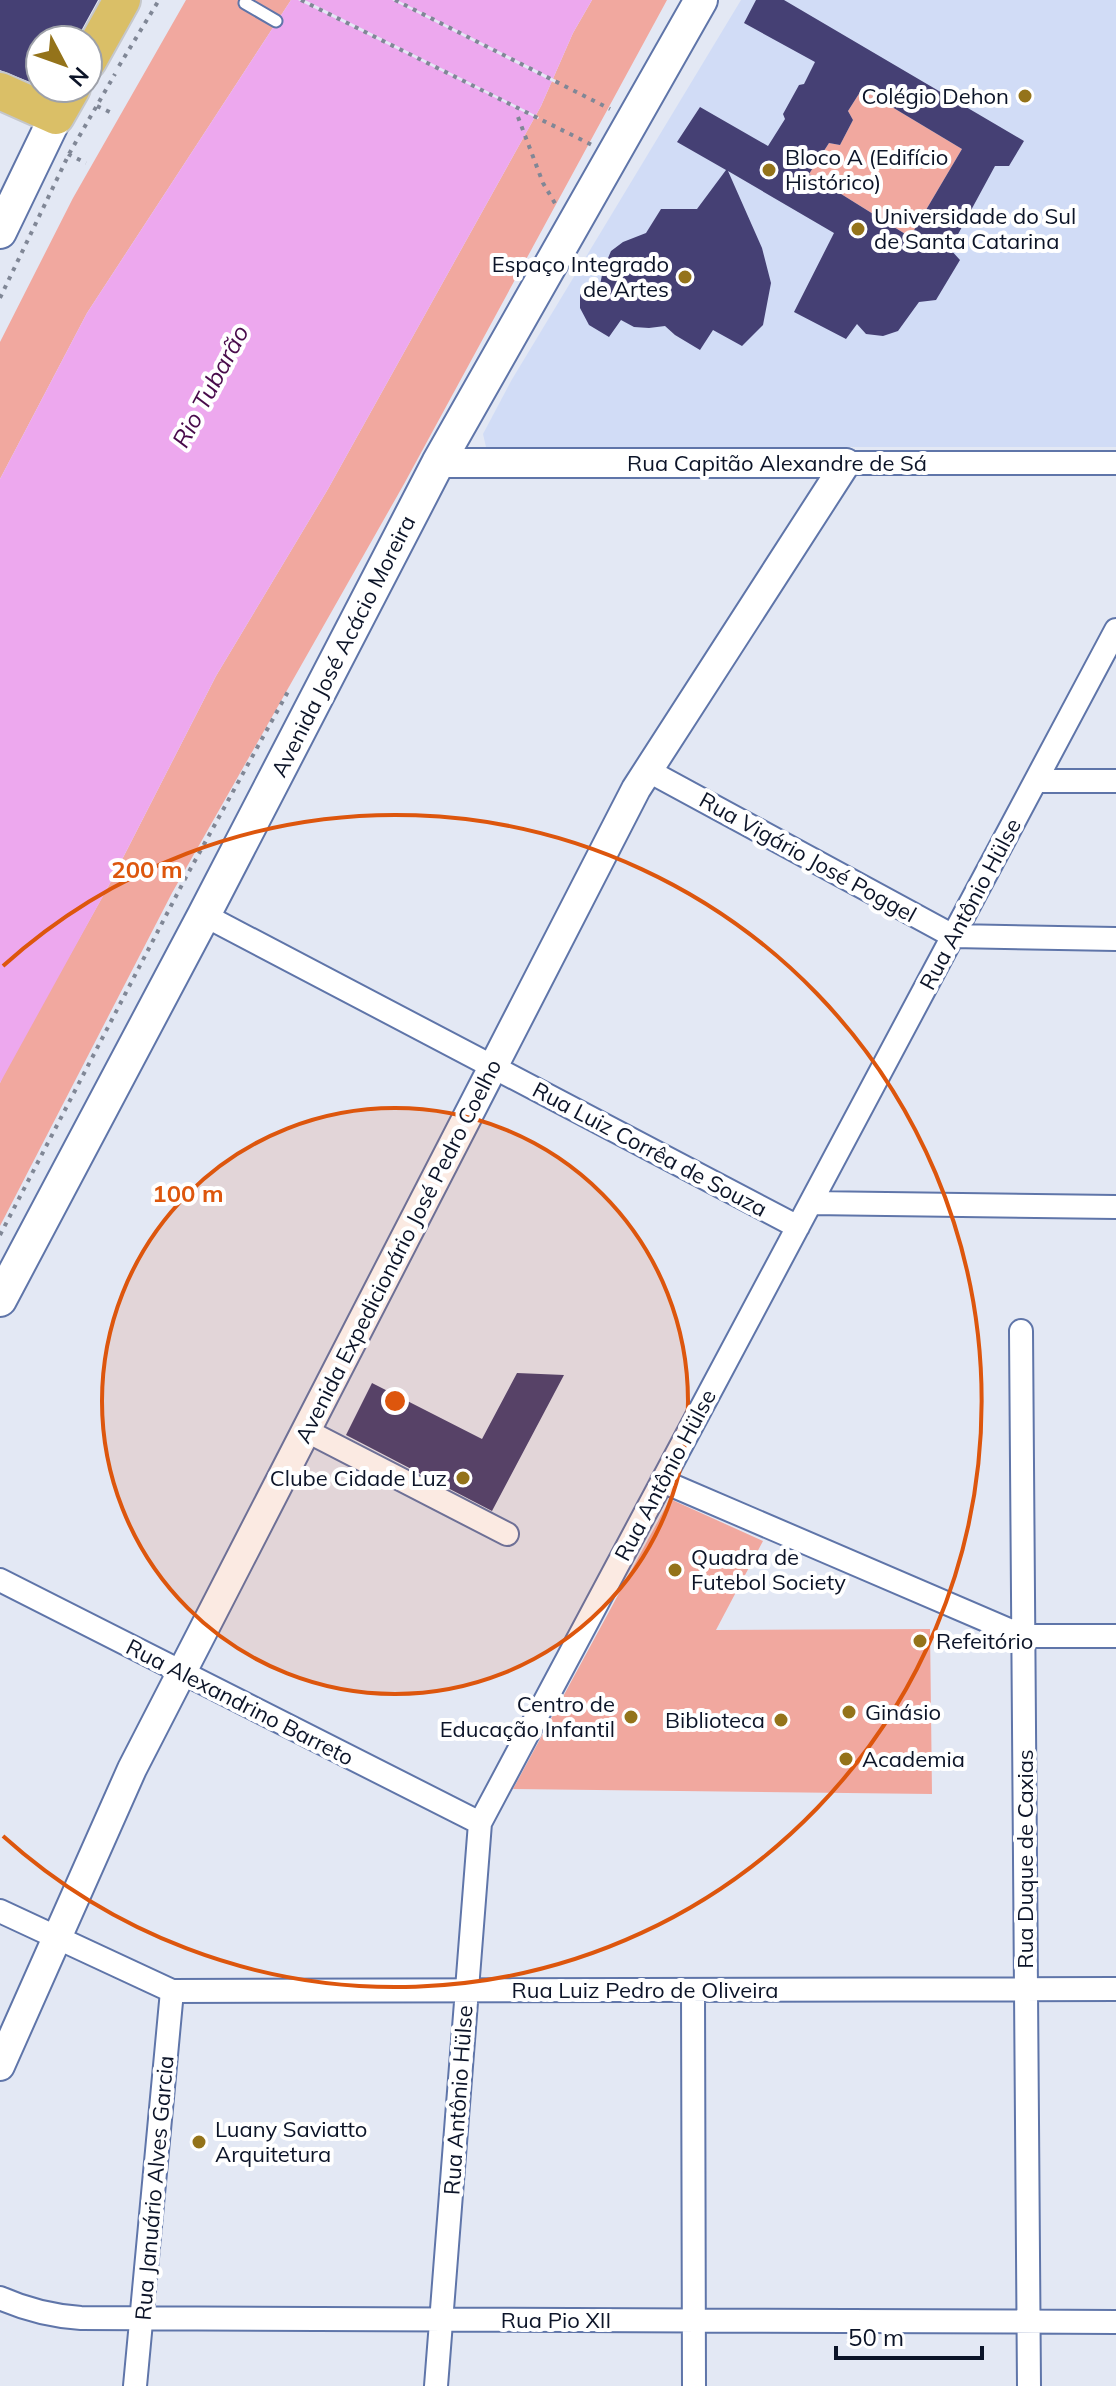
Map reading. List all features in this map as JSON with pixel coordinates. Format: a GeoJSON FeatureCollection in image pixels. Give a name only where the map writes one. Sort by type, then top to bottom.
{"type":"FeatureCollection","features":[{"type":"Feature","properties":{"kind":"main road"},"geometry":{"type":"LineString","coordinates":[[104,32],[122,0]]}},
{"type":"Feature","properties":{"kind":"main road","name":"Avenida José Acácio Moreira"},"geometry":{"type":"LineString","coordinates":[[0,1300],[438,463],[701,0]]}},
{"type":"Feature","properties":{"kind":"main road"},"geometry":{"type":"LineString","coordinates":[[0,91],[24,95]]}},
{"type":"Feature","properties":{"kind":"main road"},"geometry":{"type":"LineString","coordinates":[[0,232],[63,104]]}},
{"type":"Feature","properties":{"kind":"street","name":"Rua Capitão Alexandre de Sá"},"geometry":{"type":"LineString","coordinates":[[438,463],[1116,463]]}},
{"type":"Feature","properties":{"kind":"street","name":"Avenida Expedicionário José Pedro Coelho"},"geometry":{"type":"LineString","coordinates":[[0,2066],[113,1810],[181,1672],[647,770],[846,463]]}},
{"type":"Feature","properties":{"kind":"street","name":"Rua Antônio Hülse"},"geometry":{"type":"LineString","coordinates":[[436,2386],[480,1823],[1116,630]]}},
{"type":"Feature","properties":{"kind":"street","name":"Rua Vigário José Poggel"},"geometry":{"type":"LineString","coordinates":[[647,770],[953,936],[1116,939]]}},
{"type":"Feature","properties":{"kind":"street"},"geometry":{"type":"LineString","coordinates":[[1036,781],[1116,781]]}},
{"type":"Feature","properties":{"kind":"street","name":"Rua Luiz Corrêa de Souza"},"geometry":{"type":"LineString","coordinates":[[204,915],[798,1227]]}},
{"type":"Feature","properties":{"kind":"street"},"geometry":{"type":"LineString","coordinates":[[811,1203],[1116,1207]]}},
{"type":"Feature","properties":{"kind":"street","name":"Rua Duque de Caxias"},"geometry":{"type":"LineString","coordinates":[[1021,1331],[1029,2386]]}},
{"type":"Feature","properties":{"kind":"street"},"geometry":{"type":"LineString","coordinates":[[305,1430],[507,1534]]}},
{"type":"Feature","properties":{"kind":"street"},"geometry":{"type":"LineString","coordinates":[[662,1481],[1023,1636],[1116,1636]]}},
{"type":"Feature","properties":{"kind":"street","name":"Rua Alexandrino Barreto"},"geometry":{"type":"LineString","coordinates":[[0,1580],[480,1823]]}},
{"type":"Feature","properties":{"kind":"street","name":"Rua Luiz Pedro de Oliveira"},"geometry":{"type":"LineString","coordinates":[[0,1911],[172,1991],[1116,1989]]}},
{"type":"Feature","properties":{"kind":"street"},"geometry":{"type":"LineString","coordinates":[[693,1990],[694,2386]]}},
{"type":"Feature","properties":{"kind":"street","name":"Rua Januário Alves Garcia"},"geometry":{"type":"LineString","coordinates":[[135,2386],[172,1991]]}},
{"type":"Feature","properties":{"kind":"street","name":"Rua Pio XII"},"geometry":{"type":"LineString","coordinates":[[0,2298],[52,2316],[141,2318],[1116,2322]]}},
{"type":"Feature","properties":{"kind":"lane"},"geometry":{"type":"LineString","coordinates":[[245,3],[276,21]]}},
{"type":"Feature","properties":{"kind":"path"},"geometry":{"type":"LineString","coordinates":[[0,298],[69,154],[159,0]]}},
{"type":"Feature","properties":{"kind":"path"},"geometry":{"type":"LineString","coordinates":[[301,0],[591,144]]}},
{"type":"Feature","properties":{"kind":"path"},"geometry":{"type":"LineString","coordinates":[[395,0],[601,105]]}},
{"type":"Feature","properties":{"kind":"path"},"geometry":{"type":"LineString","coordinates":[[518,117],[543,183],[557,207]]}},
{"type":"Feature","properties":{"kind":"shaded area"},"geometry":{"type":"Polygon","coordinates":[[[186,0],[291,0],[87,313],[0,479],[0,342],[73,198],[186,0]]]}},
{"type":"Feature","properties":{"kind":"shaded area"},"geometry":{"type":"Polygon","coordinates":[[[592,0],[667,0],[404,484],[172,893],[0,1226],[0,1083],[6,1069],[108,887],[216,676],[328,489],[541,106],[573,33],[592,0]]]}},
{"type":"Feature","properties":{"kind":"shaded area","name":"Universidade do Sul de Santa Catarina"},"geometry":{"type":"Polygon","coordinates":[[[741,0],[1116,0],[1116,447],[486,447],[483,434],[511,381],[741,0]]]}},
{"type":"Feature","properties":{"kind":"shaded area"},"geometry":{"type":"Polygon","coordinates":[[[862,89],[962,149],[910,237],[809,174],[829,143],[840,145],[853,120],[848,111],[862,89]]]}},
{"type":"Feature","properties":{"kind":"shaded area"},"geometry":{"type":"Polygon","coordinates":[[[670,1499],[763,1541],[716,1630],[930,1629],[932,1794],[513,1789],[670,1499]]]}},
{"type":"Feature","properties":{"kind":"water","name":"Rio Tubarão"},"geometry":{"type":"Polygon","coordinates":[[[291,0],[592,0],[573,33],[541,106],[328,489],[216,676],[108,887],[0,1083],[0,479],[87,313],[291,0]]]}},
{"type":"Feature","properties":{"kind":"pier"},"geometry":{"type":"Polygon","coordinates":[[[298,0],[305,0],[539,117],[538,119],[298,0]]]}},
{"type":"Feature","properties":{"kind":"pier"},"geometry":{"type":"Polygon","coordinates":[[[392,0],[556,80],[555,83],[392,0]]]}},
{"type":"Feature","properties":{"kind":"building"},"geometry":{"type":"Polygon","coordinates":[[[0,0],[98,0],[85,24],[24,24],[24,80],[0,70],[0,0]]]}},
{"type":"Feature","properties":{"kind":"building","name":"Bloco A (Edifício Histórico)"},"geometry":{"type":"Polygon","coordinates":[[[756,0],[784,0],[1024,141],[1009,166],[995,166],[950,249],[960,260],[936,300],[919,302],[898,331],[883,336],[866,334],[857,324],[846,339],[794,312],[834,233],[728,171],[762,248],[771,283],[763,325],[742,346],[713,330],[700,350],[665,326],[634,327],[621,320],[609,337],[589,325],[580,308],[580,294],[599,290],[611,251],[623,242],[646,233],[661,209],[697,209],[726,170],[677,142],[700,107],[768,146],[785,119],[783,114],[815,62],[744,23],[756,0]],[[862,89],[848,111],[853,120],[840,145],[829,143],[809,174],[910,237],[962,149],[862,89]]]}},
{"type":"Feature","properties":{"kind":"building","name":"Clube Cidade Luz"},"geometry":{"type":"Polygon","coordinates":[[[517,1373],[564,1375],[492,1511],[346,1435],[372,1383],[482,1439],[517,1373]]]}},
{"type":"Feature","properties":{"kind":"place","name":"Colégio Dehon"},"geometry":{"type":"Point","coordinates":[1025,96]}},
{"type":"Feature","properties":{"kind":"place","name":"Bloco A (Edifício Histórico)"},"geometry":{"type":"Point","coordinates":[769,170]}},
{"type":"Feature","properties":{"kind":"place","name":"Universidade do Sul de Santa Catarina"},"geometry":{"type":"Point","coordinates":[858,229]}},
{"type":"Feature","properties":{"kind":"place","name":"Espaço Integrado de Artes"},"geometry":{"type":"Point","coordinates":[685,277]}},
{"type":"Feature","properties":{"kind":"place","name":"Clube Cidade Luz"},"geometry":{"type":"Point","coordinates":[463,1478]}},
{"type":"Feature","properties":{"kind":"place","name":"Quadra de Futebol Society"},"geometry":{"type":"Point","coordinates":[675,1570]}},
{"type":"Feature","properties":{"kind":"place","name":"Refeitório"},"geometry":{"type":"Point","coordinates":[920,1641]}},
{"type":"Feature","properties":{"kind":"place","name":"Ginásio"},"geometry":{"type":"Point","coordinates":[849,1712]}},
{"type":"Feature","properties":{"kind":"place","name":"Centro de Educação Infantil"},"geometry":{"type":"Point","coordinates":[631,1717]}},
{"type":"Feature","properties":{"kind":"place","name":"Biblioteca"},"geometry":{"type":"Point","coordinates":[781,1720]}},
{"type":"Feature","properties":{"kind":"place","name":"Academia"},"geometry":{"type":"Point","coordinates":[846,1759]}},
{"type":"Feature","properties":{"kind":"place","name":"Luany Saviatto Arquitetura"},"geometry":{"type":"Point","coordinates":[199,2142]}}]}
